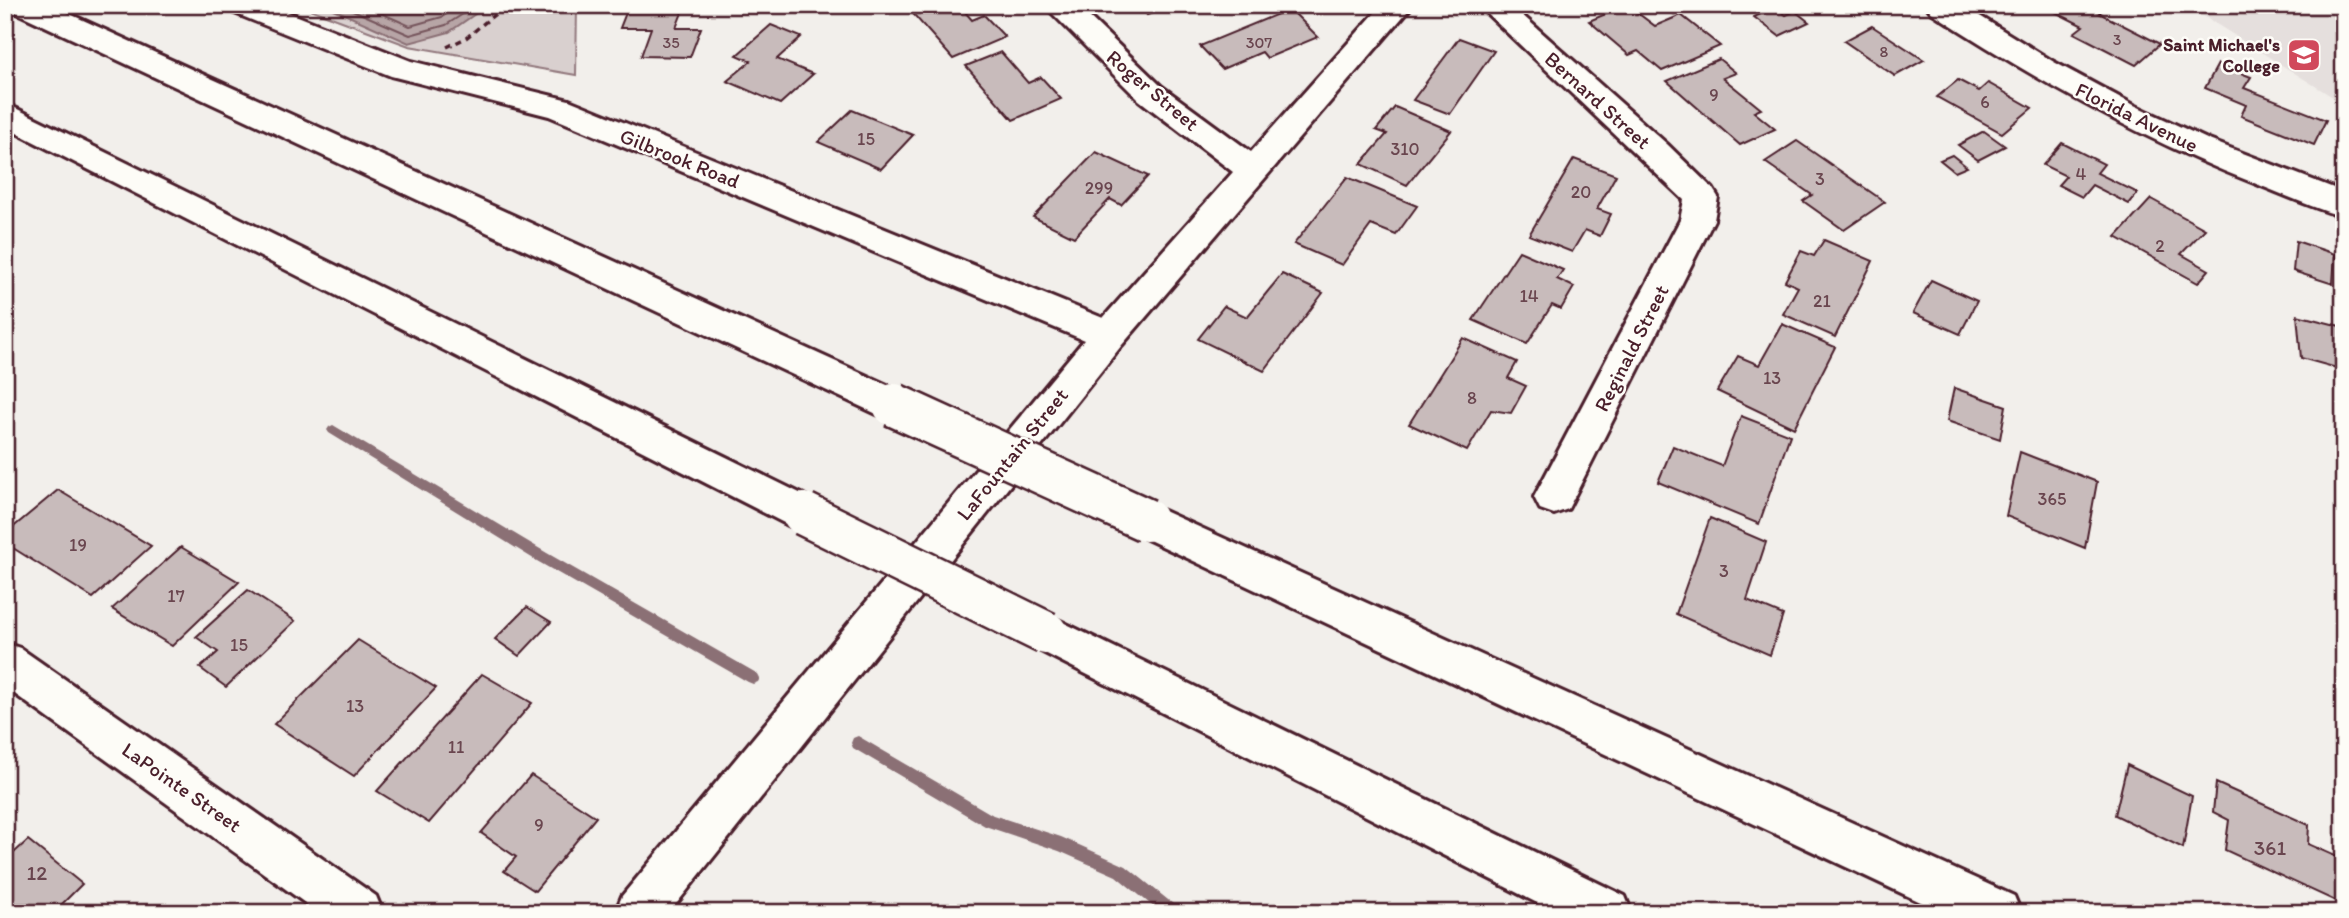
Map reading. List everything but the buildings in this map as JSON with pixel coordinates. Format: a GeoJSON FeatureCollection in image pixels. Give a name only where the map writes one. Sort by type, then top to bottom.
{"type":"FeatureCollection","features":[{"type":"Feature","properties":{"kind":"main road"},"geometry":{"type":"LineString","coordinates":[[25,5],[1997,913]]}},
{"type":"Feature","properties":{"kind":"main road","name":"Gilbrook Road"},"geometry":{"type":"LineString","coordinates":[[242,5],[402,69],[558,108],[1109,335]]}},
{"type":"Feature","properties":{"kind":"main road","name":"Roger Street"},"geometry":{"type":"LineString","coordinates":[[1059,5],[1150,93],[1252,169]]}},
{"type":"Feature","properties":{"kind":"main road","name":"LaFountain Street"},"geometry":{"type":"LineString","coordinates":[[639,913],[1109,335],[1398,5]]}},
{"type":"Feature","properties":{"kind":"main road","name":"Bernard Street"},"geometry":{"type":"LineString","coordinates":[[1493,5],[1656,152],[1701,197]]}},
{"type":"Feature","properties":{"kind":"main road","name":"Florida Avenue"},"geometry":{"type":"LineString","coordinates":[[1941,5],[2071,85],[2149,125],[2240,165],[2344,205]]}},
{"type":"Feature","properties":{"kind":"main road"},"geometry":{"type":"LineString","coordinates":[[5,114],[1608,913]]}},
{"type":"Feature","properties":{"kind":"main road","name":"Reginald Street"},"geometry":{"type":"LineString","coordinates":[[1554,497],[1697,220],[1701,197]]}},
{"type":"Feature","properties":{"kind":"main road","name":"LaPointe Street"},"geometry":{"type":"LineString","coordinates":[[5,662],[359,913]]}},
{"type":"Feature","properties":{"kind":"path"},"geometry":{"type":"LineString","coordinates":[[402,69],[466,38],[506,5]]}},
{"type":"Feature","properties":{"kind":"shaded area"},"geometry":{"type":"Polygon","coordinates":[[[299,5],[577,5],[576,75],[409,46],[299,5]]]}},
{"type":"Feature","properties":{"kind":"shaded area","name":"Saint Michael's College"},"geometry":{"type":"Polygon","coordinates":[[[2186,5],[2344,5],[2344,104],[2186,5]]]}},
{"type":"Feature","properties":{"kind":"water"},"geometry":{"type":"Polygon","coordinates":[[[324,5],[488,5],[449,32],[409,43],[324,5]]]}},
{"type":"Feature","properties":{"kind":"waterway"},"geometry":{"type":"LineString","coordinates":[[333,430],[542,557],[753,678]]}},
{"type":"Feature","properties":{"kind":"waterway"},"geometry":{"type":"LineString","coordinates":[[858,743],[990,821],[1061,844],[1121,871],[1173,913]]}},
{"type":"Feature","properties":{"kind":"place","name":"Saint Michael's College"},"geometry":{"type":"Point","coordinates":[2304,55]}}]}
